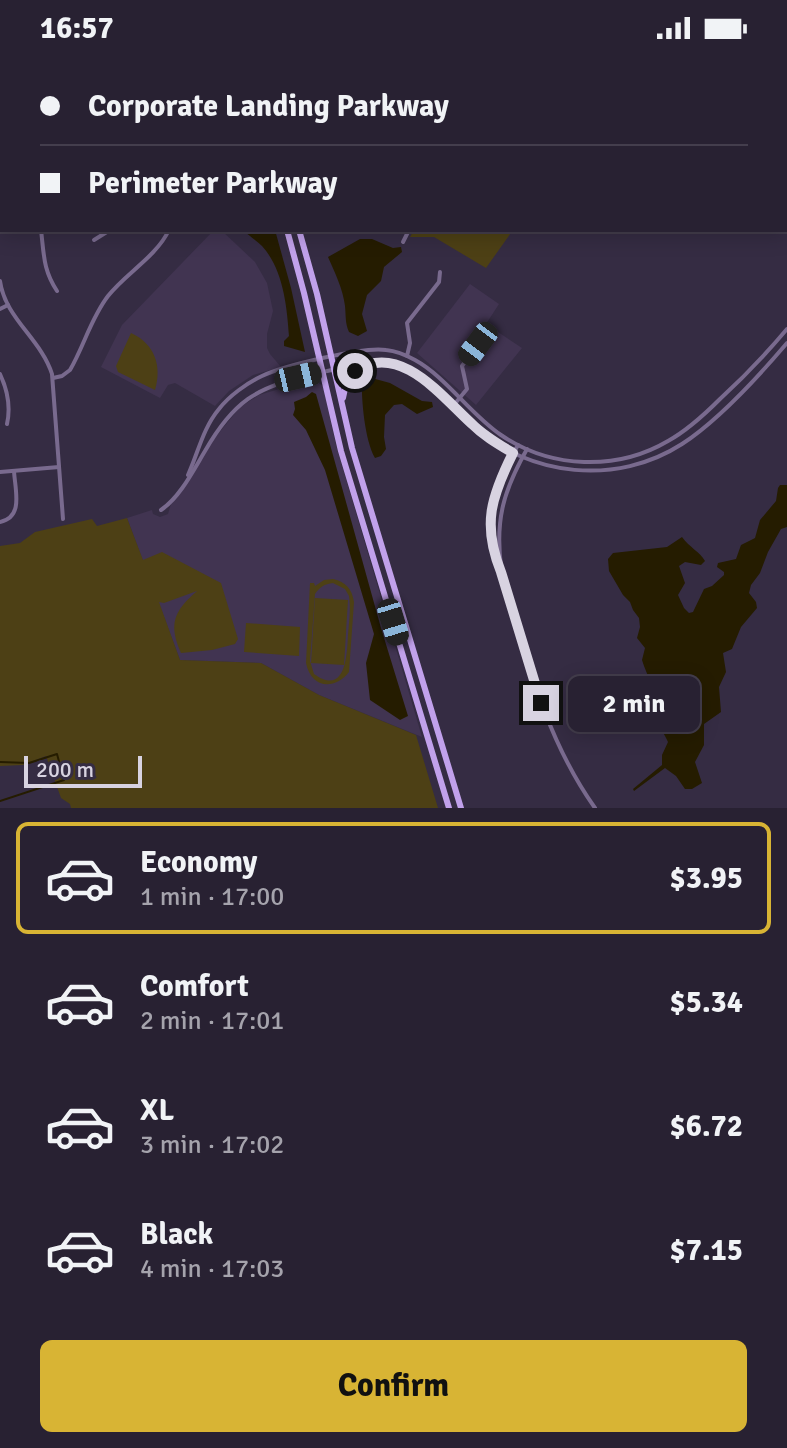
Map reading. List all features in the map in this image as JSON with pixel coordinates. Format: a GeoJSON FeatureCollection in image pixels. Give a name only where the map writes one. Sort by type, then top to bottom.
{"type":"FeatureCollection","features":[{"type":"Feature","properties":{"kind":"main road"},"geometry":{"type":"LineString","coordinates":[[288,232],[341,451],[449,808]]}},
{"type":"Feature","properties":{"kind":"main road"},"geometry":{"type":"LineString","coordinates":[[300,232],[352,448],[461,808]]}},
{"type":"Feature","properties":{"kind":"main road"},"geometry":{"type":"LineString","coordinates":[[342,401],[350,375],[373,363]]}},
{"type":"Feature","properties":{"kind":"street"},"geometry":{"type":"LineString","coordinates":[[41,232],[45,268],[57,291]]}},
{"type":"Feature","properties":{"kind":"street"},"geometry":{"type":"LineString","coordinates":[[94,240],[107,232]]}},
{"type":"Feature","properties":{"kind":"street"},"geometry":{"type":"LineString","coordinates":[[53,378],[70,370],[108,297],[159,245],[168,232]]}},
{"type":"Feature","properties":{"kind":"street"},"geometry":{"type":"LineString","coordinates":[[403,242],[408,232]]}},
{"type":"Feature","properties":{"kind":"street"},"geometry":{"type":"LineString","coordinates":[[407,356],[410,343],[407,323],[439,282],[440,272]]}},
{"type":"Feature","properties":{"kind":"street"},"geometry":{"type":"LineString","coordinates":[[0,281],[8,305],[43,353],[53,378],[63,519]]}},
{"type":"Feature","properties":{"kind":"street"},"geometry":{"type":"LineString","coordinates":[[0,309],[8,305]]}},
{"type":"Feature","properties":{"kind":"street"},"geometry":{"type":"LineString","coordinates":[[183,484],[209,424],[224,404],[258,378],[275,371],[332,357],[385,349],[407,356],[431,371],[498,433],[518,445],[558,459],[608,461],[646,452],[691,426],[745,375],[787,329]]}},
{"type":"Feature","properties":{"kind":"street"},"geometry":{"type":"LineString","coordinates":[[453,406],[467,387],[462,366],[487,333]]}},
{"type":"Feature","properties":{"kind":"street"},"geometry":{"type":"LineString","coordinates":[[161,510],[170,503],[224,422],[242,402],[272,385],[334,369],[373,363],[394,364],[414,372],[485,435],[522,458],[580,471],[619,469],[669,452],[692,436],[752,382],[787,343]]}},
{"type":"Feature","properties":{"kind":"street"},"geometry":{"type":"LineString","coordinates":[[0,374],[8,395],[7,424]]}},
{"type":"Feature","properties":{"kind":"street"},"geometry":{"type":"LineString","coordinates":[[745,375],[752,382]]}},
{"type":"Feature","properties":{"kind":"street"},"geometry":{"type":"LineString","coordinates":[[0,397],[8,395]]}},
{"type":"Feature","properties":{"kind":"street"},"geometry":{"type":"LineString","coordinates":[[518,445],[499,482],[492,510],[492,546],[551,730],[570,770],[595,808]]}},
{"type":"Feature","properties":{"kind":"street"},"geometry":{"type":"LineString","coordinates":[[501,572],[499,519],[507,490],[527,449]]}},
{"type":"Feature","properties":{"kind":"street"},"geometry":{"type":"LineString","coordinates":[[0,472],[59,467]]}},
{"type":"Feature","properties":{"kind":"street"},"geometry":{"type":"LineString","coordinates":[[0,522],[10,519],[16,511],[14,471]]}},
{"type":"Feature","properties":{"kind":"shaded area"},"geometry":{"type":"Polygon","coordinates":[[[212,232],[223,232],[255,262],[267,283],[273,311],[267,348],[281,367],[253,375],[229,391],[215,406],[175,383],[168,385],[160,398],[101,367],[122,325],[212,232]]]}},
{"type":"Feature","properties":{"kind":"shaded area"},"geometry":{"type":"Polygon","coordinates":[[[245,232],[276,232],[305,352],[284,346],[289,336],[285,300],[275,266],[262,246],[245,232]]]}},
{"type":"Feature","properties":{"kind":"shaded area"},"geometry":{"type":"Polygon","coordinates":[[[413,232],[512,232],[486,268],[434,237],[410,237],[413,232]]]}},
{"type":"Feature","properties":{"kind":"shaded area"},"geometry":{"type":"Polygon","coordinates":[[[360,239],[372,239],[393,248],[401,247],[402,252],[384,267],[381,281],[367,295],[362,314],[367,331],[358,336],[349,332],[342,293],[328,257],[360,239]]]}},
{"type":"Feature","properties":{"kind":"shaded area"},"geometry":{"type":"Polygon","coordinates":[[[470,284],[499,304],[486,324],[522,348],[476,405],[417,353],[470,284]]]}},
{"type":"Feature","properties":{"kind":"shaded area"},"geometry":{"type":"Polygon","coordinates":[[[131,333],[146,343],[155,357],[158,373],[155,390],[118,372],[116,366],[131,333]]]}},
{"type":"Feature","properties":{"kind":"shaded area"},"geometry":{"type":"Polygon","coordinates":[[[368,377],[390,383],[422,401],[432,402],[433,407],[417,414],[402,404],[394,405],[385,415],[386,449],[375,458],[366,431],[363,408],[362,379],[368,377]]]}},
{"type":"Feature","properties":{"kind":"shaded area"},"geometry":{"type":"Polygon","coordinates":[[[313,379],[323,386],[336,445],[422,737],[319,695],[261,663],[180,660],[127,518],[152,510],[160,517],[168,514],[171,504],[209,445],[240,407],[259,395],[313,379]]]}},
{"type":"Feature","properties":{"kind":"shaded area"},"geometry":{"type":"Polygon","coordinates":[[[312,392],[316,394],[408,716],[400,720],[370,700],[366,663],[374,634],[325,470],[306,430],[293,415],[294,402],[312,392]]]}},
{"type":"Feature","properties":{"kind":"shaded area"},"geometry":{"type":"Polygon","coordinates":[[[780,485],[787,485],[787,527],[781,529],[751,585],[749,593],[757,608],[741,627],[732,649],[723,653],[726,672],[719,687],[721,712],[704,724],[704,745],[695,762],[702,783],[685,789],[676,776],[665,768],[634,791],[662,765],[662,755],[668,742],[658,717],[659,713],[668,710],[669,700],[667,693],[650,681],[642,660],[645,648],[637,638],[639,618],[609,571],[608,559],[613,553],[667,547],[682,537],[705,561],[701,565],[685,562],[679,566],[685,583],[678,595],[684,608],[689,613],[693,612],[704,589],[724,575],[717,567],[718,563],[736,559],[741,545],[755,538],[760,520],[776,501],[780,485]]]}},
{"type":"Feature","properties":{"kind":"shaded area"},"geometry":{"type":"Polygon","coordinates":[[[127,518],[143,560],[162,552],[221,583],[238,639],[235,644],[181,653],[174,626],[178,612],[197,591],[159,602],[180,660],[261,663],[319,695],[416,735],[438,808],[71,808],[61,798],[46,756],[23,765],[0,766],[0,546],[20,543],[35,532],[92,519],[97,526],[127,518]]]}},
{"type":"Feature","properties":{"kind":"shaded area"},"geometry":{"type":"Polygon","coordinates":[[[333,579],[345,584],[354,602],[349,672],[330,684],[313,678],[306,663],[310,583],[315,586],[333,579]],[[330,583],[315,594],[310,661],[314,674],[325,680],[339,677],[345,662],[350,606],[345,589],[330,583]]]}},
{"type":"Feature","properties":{"kind":"shaded area"},"geometry":{"type":"Polygon","coordinates":[[[315,598],[348,600],[344,665],[311,663],[315,598]]]}},
{"type":"Feature","properties":{"kind":"shaded area"},"geometry":{"type":"Polygon","coordinates":[[[246,623],[300,627],[299,656],[244,652],[246,623]]]}},
{"type":"Feature","properties":{"kind":"waterway"},"geometry":{"type":"LineString","coordinates":[[0,762],[29,763],[57,754],[64,780],[0,801]]}},
{"type":"Feature","properties":{"kind":"route"},"geometry":{"type":"LineString","coordinates":[[355,371],[373,363],[394,364],[407,369],[433,387],[496,444],[513,453],[495,496],[491,539],[541,703]]}}]}
